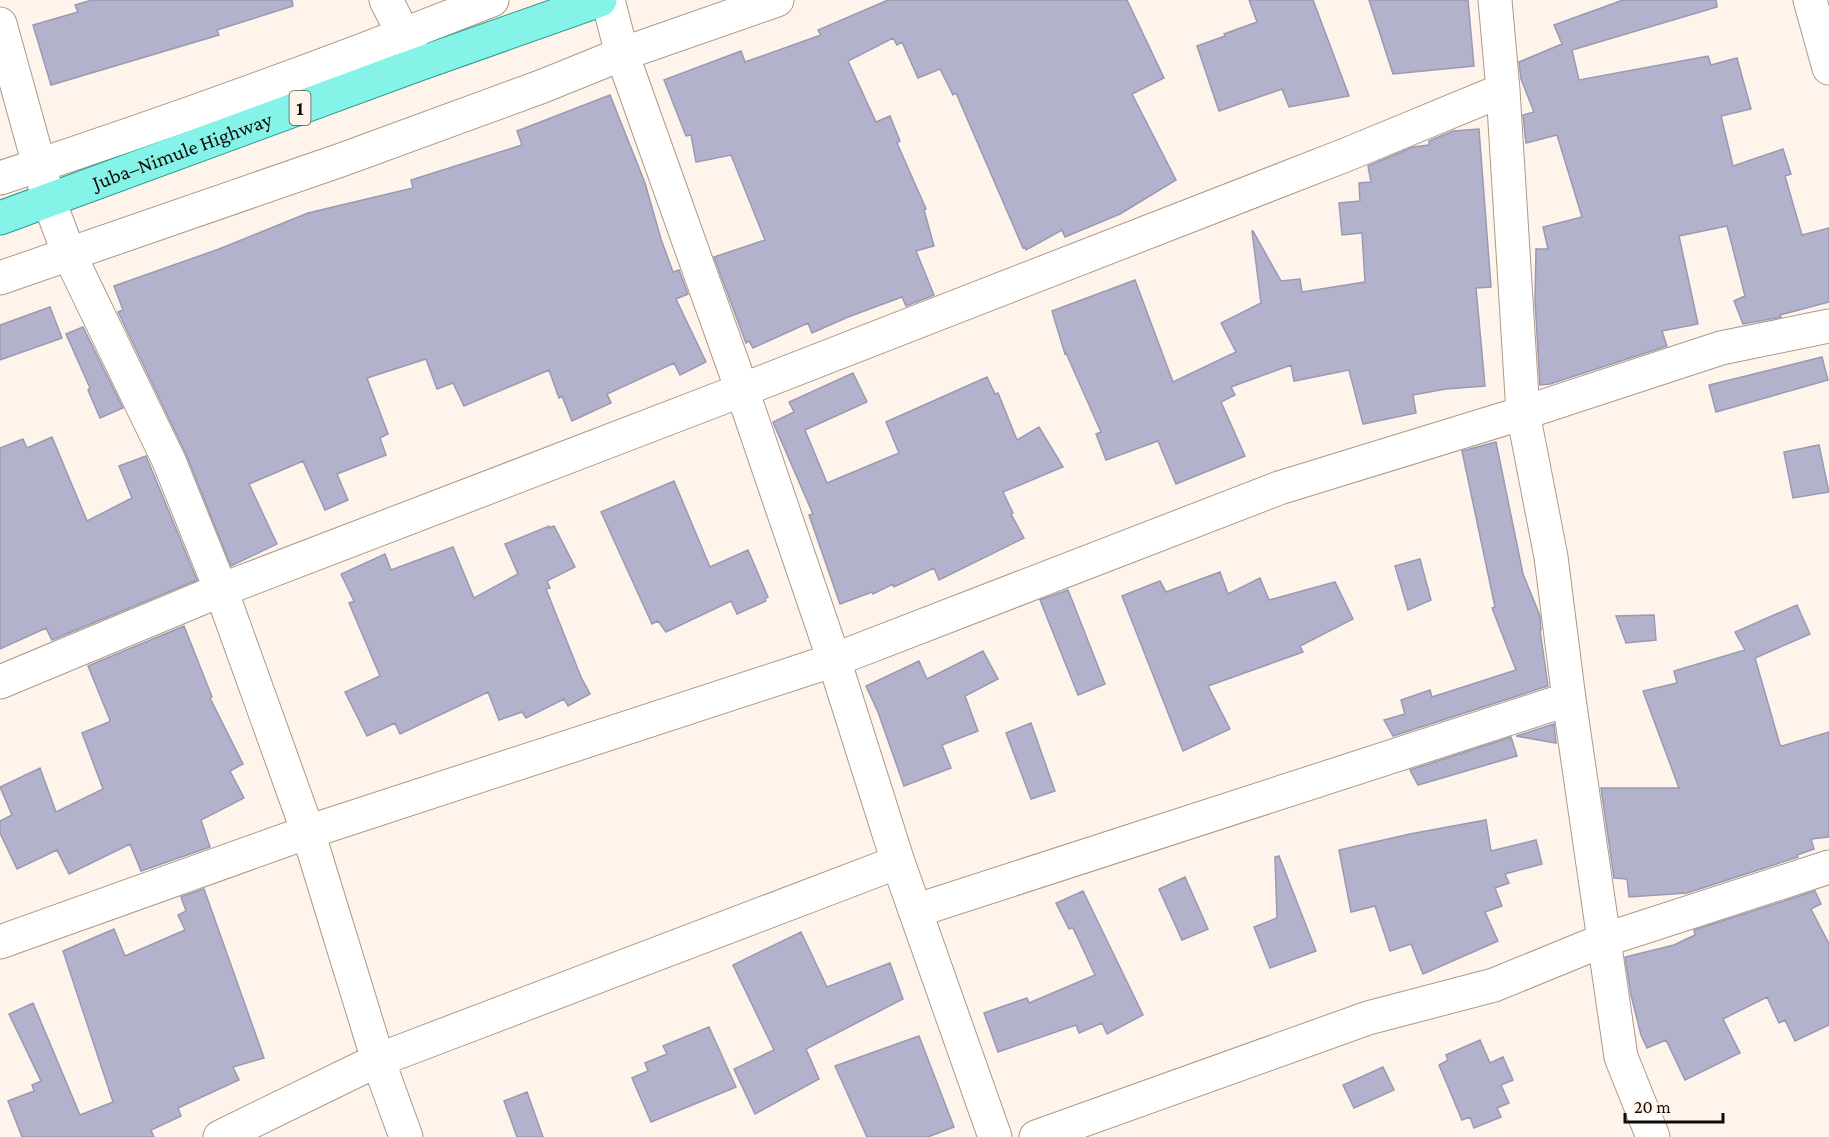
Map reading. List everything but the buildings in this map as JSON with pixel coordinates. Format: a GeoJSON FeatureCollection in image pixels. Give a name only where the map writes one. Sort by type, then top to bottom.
{"type":"FeatureCollection","features":[{"type":"Feature","properties":{"kind":"main road","name":"Juba–Nimule Highway"},"geometry":{"type":"LineString","coordinates":[[0,218],[600,0]]}},
{"type":"Feature","properties":{"kind":"street"},"geometry":{"type":"LineString","coordinates":[[386,0],[419,64]]}},
{"type":"Feature","properties":{"kind":"street"},"geometry":{"type":"LineString","coordinates":[[0,178],[403,35],[492,0]]}},
{"type":"Feature","properties":{"kind":"street"},"geometry":{"type":"LineString","coordinates":[[608,0],[621,54],[742,390],[834,660],[898,862],[995,1137]]}},
{"type":"Feature","properties":{"kind":"street"},"geometry":{"type":"LineString","coordinates":[[0,278],[341,160],[543,86],[621,54],[777,0]]}},
{"type":"Feature","properties":{"kind":"street"},"geometry":{"type":"LineString","coordinates":[[1495,0],[1503,90],[1523,413],[1551,557],[1569,699],[1621,1057],[1653,1137]]}},
{"type":"Feature","properties":{"kind":"street"},"geometry":{"type":"LineString","coordinates":[[1810,0],[1829,68]]}},
{"type":"Feature","properties":{"kind":"street"},"geometry":{"type":"LineString","coordinates":[[0,24],[49,201],[69,254],[169,461],[221,590],[308,832],[378,1060],[406,1137]]}},
{"type":"Feature","properties":{"kind":"street"},"geometry":{"type":"LineString","coordinates":[[0,682],[221,590],[1348,154],[1503,90]]}},
{"type":"Feature","properties":{"kind":"street"},"geometry":{"type":"LineString","coordinates":[[0,942],[308,832],[834,660],[1279,488],[1523,413],[1721,348],[1829,326]]}},
{"type":"Feature","properties":{"kind":"street"},"geometry":{"type":"LineString","coordinates":[[915,911],[1569,699]]}},
{"type":"Feature","properties":{"kind":"street"},"geometry":{"type":"LineString","coordinates":[[219,1137],[378,1060],[898,862]]}},
{"type":"Feature","properties":{"kind":"street"},"geometry":{"type":"LineString","coordinates":[[1036,1137],[1368,1018],[1494,985],[1604,940],[1829,867]]}}]}
